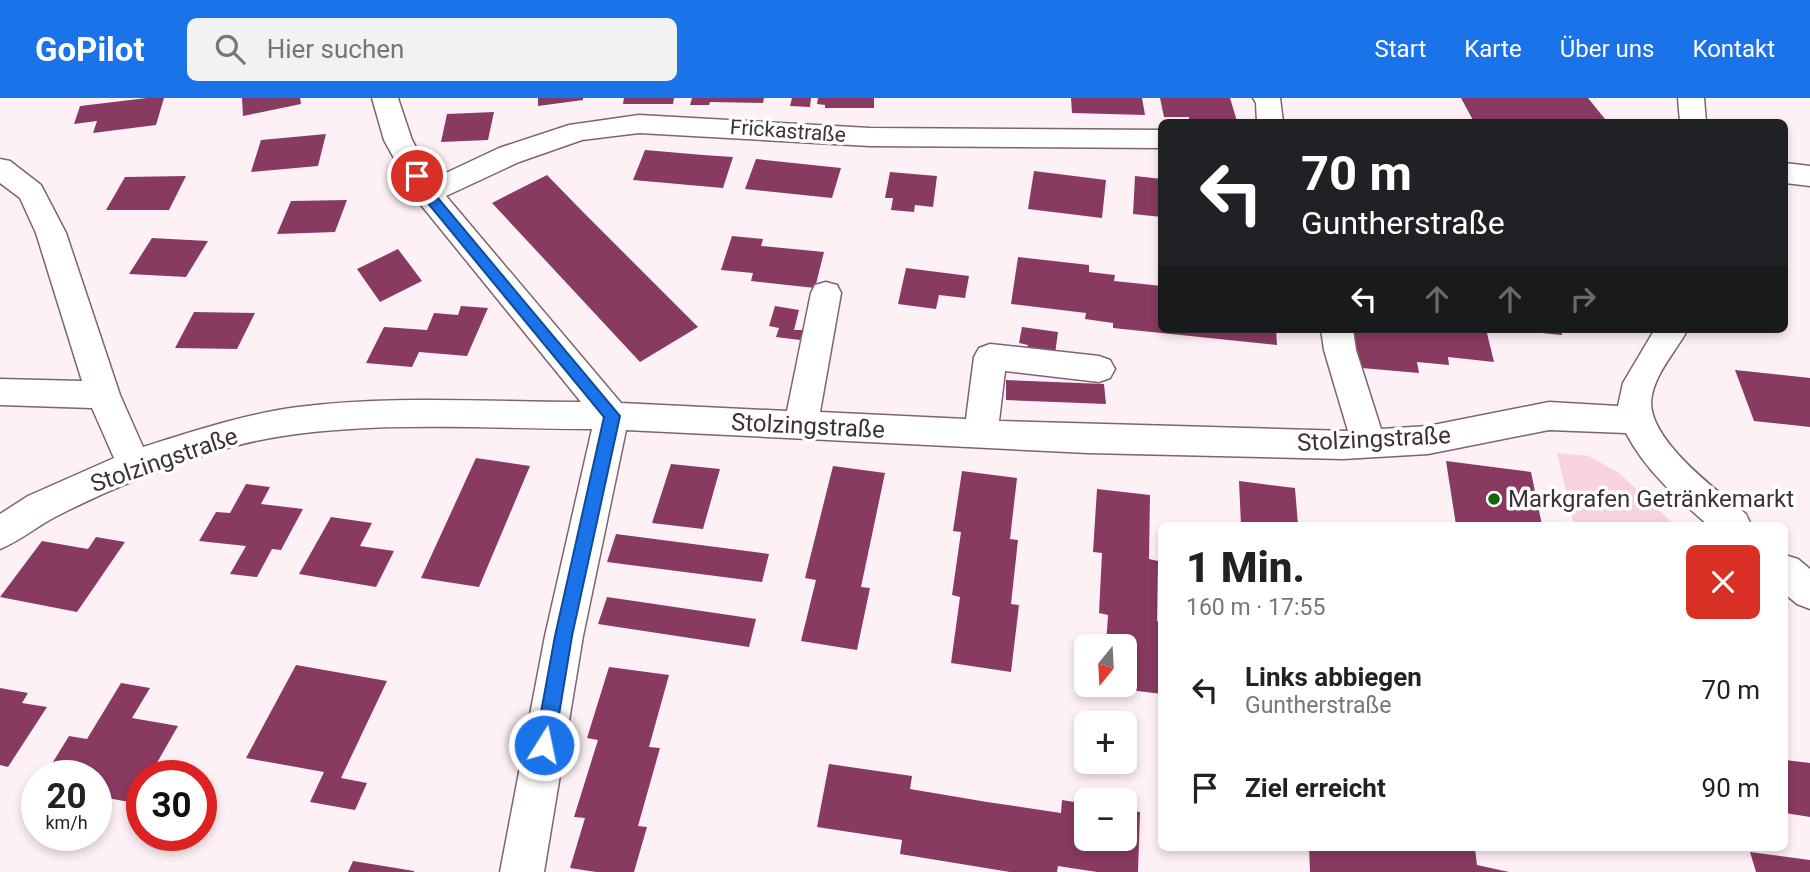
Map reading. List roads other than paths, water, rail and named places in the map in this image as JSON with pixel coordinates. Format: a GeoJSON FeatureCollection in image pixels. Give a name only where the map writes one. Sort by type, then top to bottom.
{"type":"FeatureCollection","features":[{"type":"Feature","properties":{"kind":"street"},"geometry":{"type":"LineString","coordinates":[[384,98],[398,140],[427,193],[612,416],[564,636],[522,872]]}},
{"type":"Feature","properties":{"kind":"street"},"geometry":{"type":"LineString","coordinates":[[1266,98],[1269,102],[1270,119]]}},
{"type":"Feature","properties":{"kind":"street"},"geometry":{"type":"LineString","coordinates":[[1691,98],[1693,119]]}},
{"type":"Feature","properties":{"kind":"street","name":"Frickastraße"},"geometry":{"type":"LineString","coordinates":[[427,193],[509,155],[579,131],[639,124],[870,137],[1158,139]]}},
{"type":"Feature","properties":{"kind":"street"},"geometry":{"type":"LineString","coordinates":[[0,168],[31,192],[51,233],[103,395],[134,466]]}},
{"type":"Feature","properties":{"kind":"street"},"geometry":{"type":"LineString","coordinates":[[1788,173],[1810,176]]}},
{"type":"Feature","properties":{"kind":"street"},"geometry":{"type":"LineString","coordinates":[[801,426],[826,293]]}},
{"type":"Feature","properties":{"kind":"street"},"geometry":{"type":"LineString","coordinates":[[1338,333],[1340,350],[1369,444]]}},
{"type":"Feature","properties":{"kind":"street"},"geometry":{"type":"LineString","coordinates":[[1670,333],[1652,361],[1634,399],[1636,419],[1657,454],[1729,522]]}},
{"type":"Feature","properties":{"kind":"street"},"geometry":{"type":"LineString","coordinates":[[981,434],[990,358],[1099,369]]}},
{"type":"Feature","properties":{"kind":"street"},"geometry":{"type":"LineString","coordinates":[[0,392],[103,395]]}},
{"type":"Feature","properties":{"kind":"street","name":"Stolzingstraße"},"geometry":{"type":"LineString","coordinates":[[0,533],[41,508],[134,466],[220,436],[297,421],[366,415],[612,416],[1225,444],[1369,444],[1429,440],[1549,416],[1636,419]]}},
{"type":"Feature","properties":{"kind":"street"},"geometry":{"type":"LineString","coordinates":[[1788,574],[1810,592]]}},
{"type":"Feature","properties":{"kind":"place","name":"Markgrafen Getränkemarkt"},"geometry":{"type":"Point","coordinates":[1494,499]}}]}
